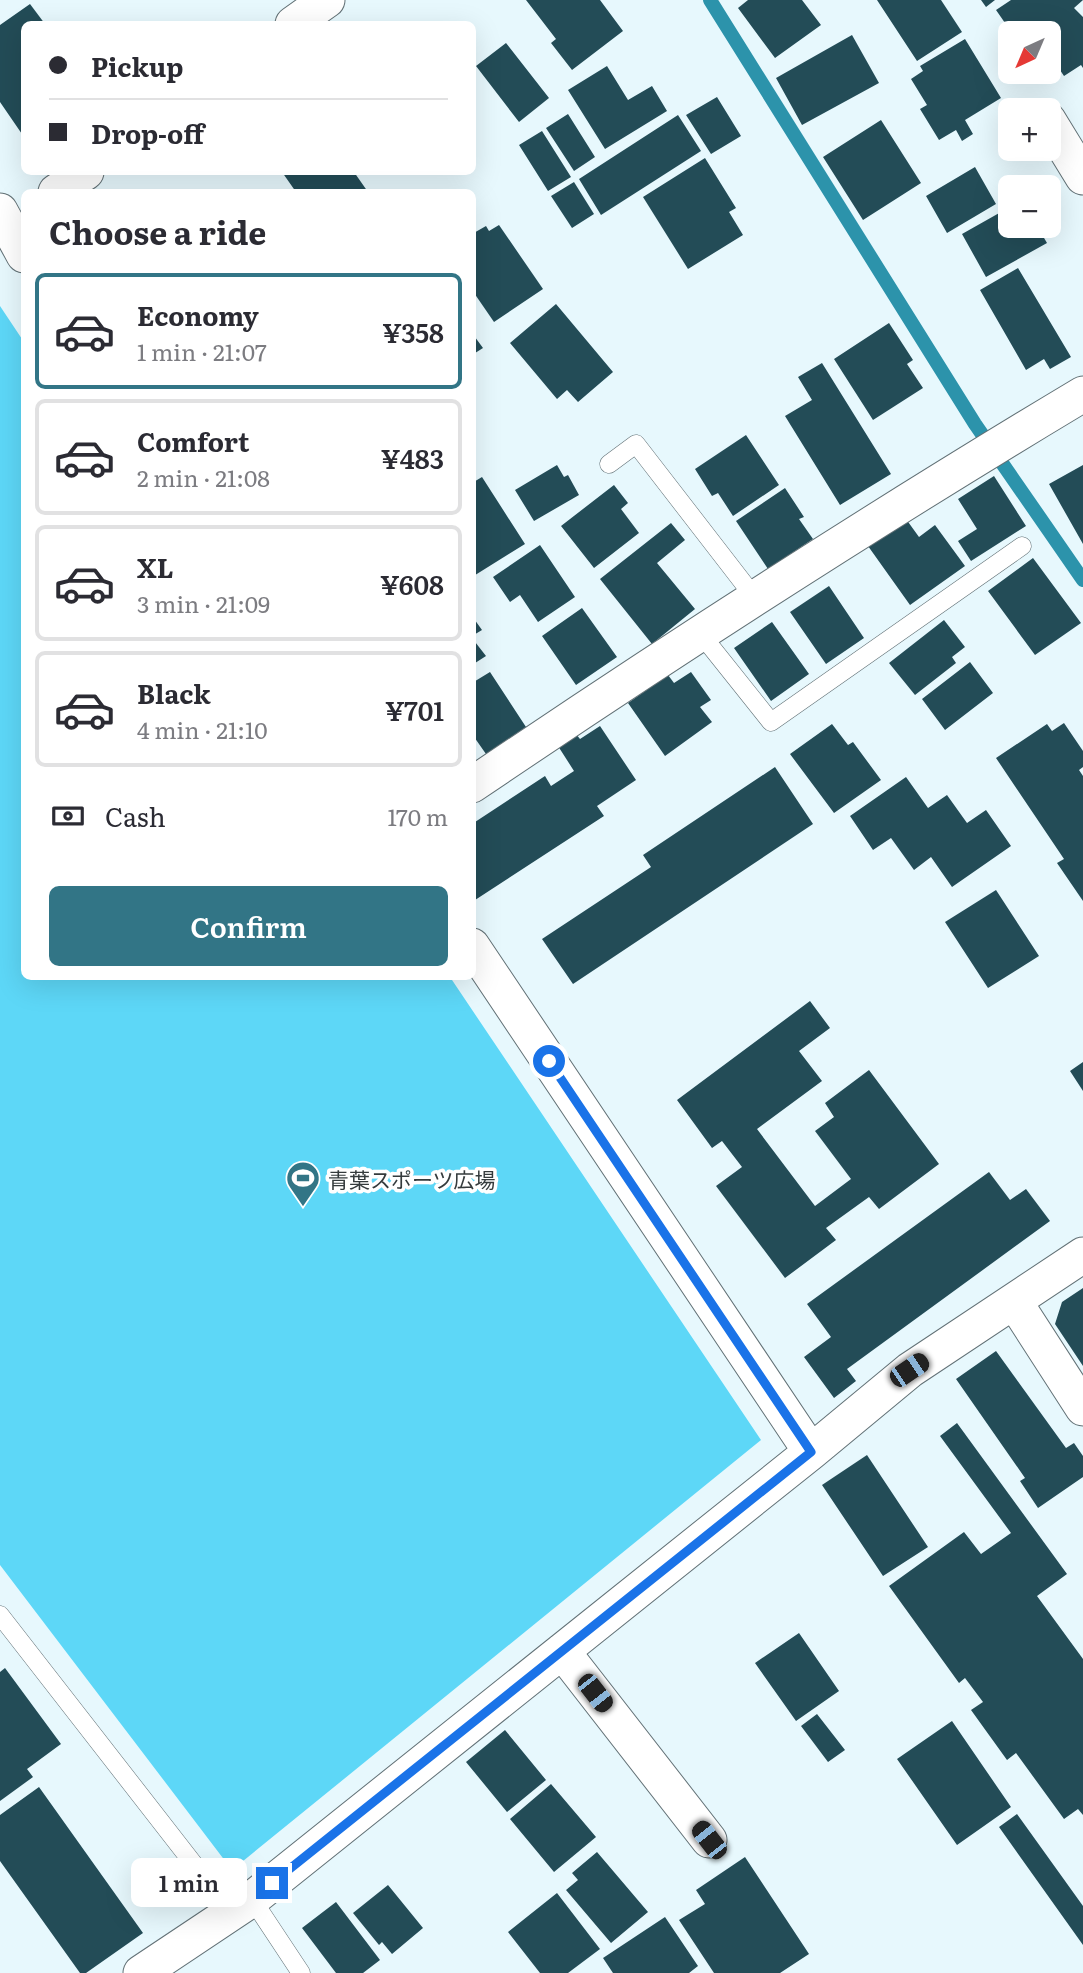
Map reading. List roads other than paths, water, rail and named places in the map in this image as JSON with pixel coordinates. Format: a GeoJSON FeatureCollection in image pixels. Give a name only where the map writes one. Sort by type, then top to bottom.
{"type":"FeatureCollection","features":[{"type":"Feature","properties":{"kind":"street"},"geometry":{"type":"LineString","coordinates":[[297,21],[327,0]]}},
{"type":"Feature","properties":{"kind":"street"},"geometry":{"type":"LineString","coordinates":[[1061,141],[1083,177]]}},
{"type":"Feature","properties":{"kind":"street"},"geometry":{"type":"LineString","coordinates":[[61,189],[82,175]]}},
{"type":"Feature","properties":{"kind":"street"},"geometry":{"type":"LineString","coordinates":[[476,782],[700,633],[994,447],[1083,394]]}},
{"type":"Feature","properties":{"kind":"street"},"geometry":{"type":"LineString","coordinates":[[476,952],[811,1452]]}},
{"type":"Feature","properties":{"kind":"street"},"geometry":{"type":"LineString","coordinates":[[141,1973],[242,1906],[811,1452],[909,1370],[1083,1255]]}},
{"type":"Feature","properties":{"kind":"street"},"geometry":{"type":"LineString","coordinates":[[1014,1301],[1083,1408]]}},
{"type":"Feature","properties":{"kind":"street"},"geometry":{"type":"LineString","coordinates":[[562,1651],[709,1840]]}},
{"type":"Feature","properties":{"kind":"lane"},"geometry":{"type":"LineString","coordinates":[[609,464],[636,444],[755,598]]}},
{"type":"Feature","properties":{"kind":"lane"},"geometry":{"type":"LineString","coordinates":[[700,633],[771,722],[1022,546]]}},
{"type":"Feature","properties":{"kind":"lane"},"geometry":{"type":"LineString","coordinates":[[0,1615],[301,1973]]}},
{"type":"Feature","properties":{"kind":"waterway"},"geometry":{"type":"LineString","coordinates":[[710,0],[975,424],[1083,580]]}},
{"type":"Feature","properties":{"kind":"place","name":"青葉スポーツ広場"},"geometry":{"type":"Point","coordinates":[303,1208]}}]}
